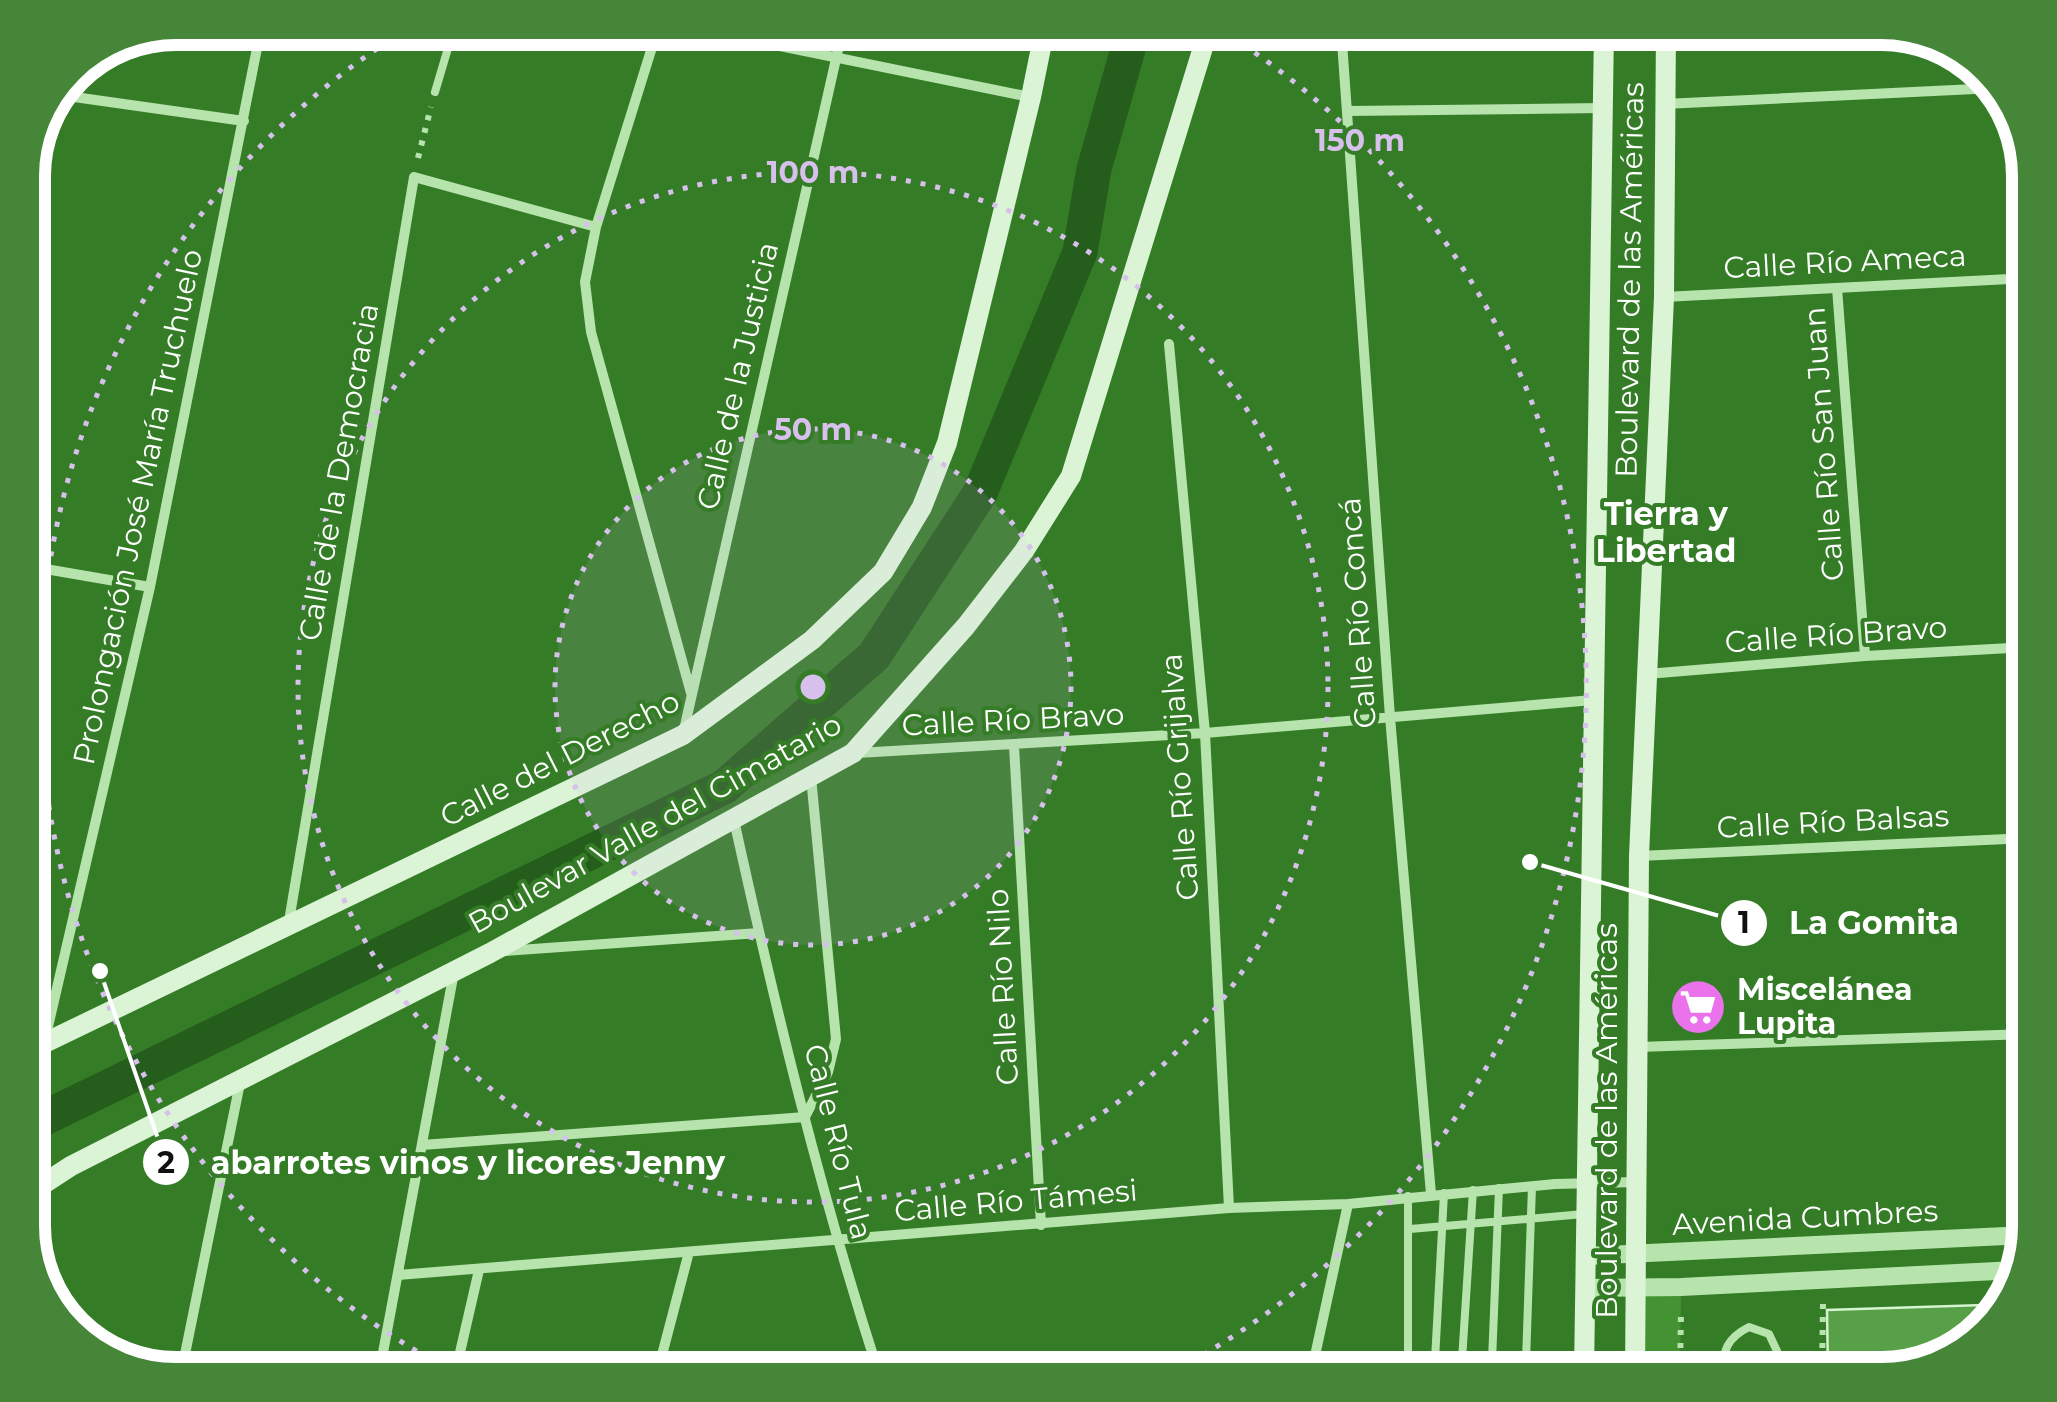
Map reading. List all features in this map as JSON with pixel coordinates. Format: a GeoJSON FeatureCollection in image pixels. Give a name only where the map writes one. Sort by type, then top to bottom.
{"type":"FeatureCollection","features":[{"type":"Feature","properties":{"kind":"main road","name":"Calle del Derecho"},"geometry":{"type":"LineString","coordinates":[[45,1050],[682,735],[812,640],[884,572],[922,508],[947,442],[1042,45]]}},
{"type":"Feature","properties":{"kind":"main road","name":"Boulevar Valle del Cimatario"},"geometry":{"type":"LineString","coordinates":[[45,1183],[71,1166],[490,952],[853,753],[966,626],[1024,551],[1071,476],[1204,45]]}},
{"type":"Feature","properties":{"kind":"main road","name":"Boulevard de las Américas"},"geometry":{"type":"LineString","coordinates":[[1584,1357],[1604,45]]}},
{"type":"Feature","properties":{"kind":"main road","name":"Boulevard de las Américas"},"geometry":{"type":"LineString","coordinates":[[1635,1357],[1639,856],[1664,297],[1666,45]]}},
{"type":"Feature","properties":{"kind":"street","name":"Prolongación José María Truchuelo"},"geometry":{"type":"LineString","coordinates":[[45,1025],[150,587],[258,45]]}},
{"type":"Feature","properties":{"kind":"street"},"geometry":{"type":"LineString","coordinates":[[653,45],[596,227],[585,282],[591,332],[692,694]]}},
{"type":"Feature","properties":{"kind":"street"},"geometry":{"type":"LineString","coordinates":[[773,45],[1031,98]]}},
{"type":"Feature","properties":{"kind":"street","name":"Calle de la Justicia"},"geometry":{"type":"LineString","coordinates":[[682,735],[839,45]]}},
{"type":"Feature","properties":{"kind":"street","name":"Calle Río Concá"},"geometry":{"type":"LineString","coordinates":[[1342,45],[1390,716],[1431,1194]]}},
{"type":"Feature","properties":{"kind":"street"},"geometry":{"type":"LineString","coordinates":[[1664,104],[1979,89]]}},
{"type":"Feature","properties":{"kind":"street"},"geometry":{"type":"LineString","coordinates":[[71,98],[244,121]]}},
{"type":"Feature","properties":{"kind":"street"},"geometry":{"type":"LineString","coordinates":[[1347,111],[1604,108]]}},
{"type":"Feature","properties":{"kind":"street"},"geometry":{"type":"LineString","coordinates":[[414,177],[596,227]]}},
{"type":"Feature","properties":{"kind":"street","name":"Calle de la Democracia"},"geometry":{"type":"LineString","coordinates":[[288,928],[414,177]]}},
{"type":"Feature","properties":{"kind":"street","name":"Calle Río Ameca"},"geometry":{"type":"LineString","coordinates":[[1664,297],[2012,279]]}},
{"type":"Feature","properties":{"kind":"street","name":"Calle Río San Juan"},"geometry":{"type":"LineString","coordinates":[[1837,288],[1866,656]]}},
{"type":"Feature","properties":{"kind":"street","name":"Calle Río Grijalva"},"geometry":{"type":"LineString","coordinates":[[1169,344],[1204,733],[1230,1208]]}},
{"type":"Feature","properties":{"kind":"street"},"geometry":{"type":"LineString","coordinates":[[45,569],[150,587]]}},
{"type":"Feature","properties":{"kind":"street","name":"Calle Río Bravo"},"geometry":{"type":"LineString","coordinates":[[1646,674],[2012,647]]}},
{"type":"Feature","properties":{"kind":"street","name":"Calle Río Bravo"},"geometry":{"type":"LineString","coordinates":[[853,753],[1204,733],[1594,700]]}},
{"type":"Feature","properties":{"kind":"street","name":"Calle Río Nilo"},"geometry":{"type":"LineString","coordinates":[[1014,746],[1041,1224]]}},
{"type":"Feature","properties":{"kind":"street"},"geometry":{"type":"LineString","coordinates":[[422,1145],[805,1117],[828,1072],[836,1040],[812,777]]}},
{"type":"Feature","properties":{"kind":"street","name":"Calle Río Tula"},"geometry":{"type":"LineString","coordinates":[[734,820],[836,1241],[873,1357]]}},
{"type":"Feature","properties":{"kind":"street","name":"Calle Río Balsas"},"geometry":{"type":"LineString","coordinates":[[1639,856],[2012,839]]}},
{"type":"Feature","properties":{"kind":"street"},"geometry":{"type":"LineString","coordinates":[[490,952],[759,933]]}},
{"type":"Feature","properties":{"kind":"street"},"geometry":{"type":"LineString","coordinates":[[383,1357],[454,970]]}},
{"type":"Feature","properties":{"kind":"street"},"geometry":{"type":"LineString","coordinates":[[1638,1047],[2012,1035]]}},
{"type":"Feature","properties":{"kind":"street"},"geometry":{"type":"LineString","coordinates":[[184,1357],[240,1082]]}},
{"type":"Feature","properties":{"kind":"street","name":"Calle Río Támesi"},"geometry":{"type":"LineString","coordinates":[[398,1275],[1230,1208],[1348,1204],[1499,1188],[1638,1182]]}},
{"type":"Feature","properties":{"kind":"street"},"geometry":{"type":"LineString","coordinates":[[1315,1357],[1348,1204]]}},
{"type":"Feature","properties":{"kind":"street","name":"Avenida Cumbres"},"geometry":{"type":"LineString","coordinates":[[1585,1256],[2011,1236]]}},
{"type":"Feature","properties":{"kind":"street"},"geometry":{"type":"LineString","coordinates":[[661,1357],[689,1252]]}},
{"type":"Feature","properties":{"kind":"street"},"geometry":{"type":"LineString","coordinates":[[459,1357],[479,1270]]}},
{"type":"Feature","properties":{"kind":"street","name":"Avenida Cumbres"},"geometry":{"type":"LineString","coordinates":[[1585,1288],[2004,1271]]}},
{"type":"Feature","properties":{"kind":"lane"},"geometry":{"type":"LineString","coordinates":[[435,92],[449,45]]}},
{"type":"Feature","properties":{"kind":"lane"},"geometry":{"type":"LineString","coordinates":[[1526,1357],[1532,1186]]}},
{"type":"Feature","properties":{"kind":"lane"},"geometry":{"type":"LineString","coordinates":[[1492,1357],[1499,1188]]}},
{"type":"Feature","properties":{"kind":"lane"},"geometry":{"type":"LineString","coordinates":[[1462,1357],[1473,1190]]}},
{"type":"Feature","properties":{"kind":"lane"},"geometry":{"type":"LineString","coordinates":[[1435,1357],[1444,1193]]}},
{"type":"Feature","properties":{"kind":"lane"},"geometry":{"type":"LineString","coordinates":[[1408,1196],[1407,1349],[1410,1357]]}},
{"type":"Feature","properties":{"kind":"lane"},"geometry":{"type":"LineString","coordinates":[[1410,1229],[1584,1214]]}},
{"type":"Feature","properties":{"kind":"lane"},"geometry":{"type":"LineString","coordinates":[[1722,1357],[1732,1336],[1750,1327],[1769,1334],[1777,1357]]}},
{"type":"Feature","properties":{"kind":"path"},"geometry":{"type":"LineString","coordinates":[[414,177],[435,92]]}},
{"type":"Feature","properties":{"kind":"path"},"geometry":{"type":"LineString","coordinates":[[1822,1357],[1824,1298]]}},
{"type":"Feature","properties":{"kind":"green space"},"geometry":{"type":"Polygon","coordinates":[[[1681,1287],[1680,1357],[1642,1357],[1643,1289],[1681,1287]]]}},
{"type":"Feature","properties":{"kind":"building"},"geometry":{"type":"Polygon","coordinates":[[[1983,1305],[1961,1330],[1931,1347],[1881,1357],[1828,1357],[1827,1310],[1983,1305]]]}},
{"type":"Feature","properties":{"kind":"waterway"},"geometry":{"type":"LineString","coordinates":[[45,1118],[724,787],[874,656],[980,493],[1080,252],[1094,169],[1129,45]]}},
{"type":"Feature","properties":{"kind":"place","name":"La Gomita"},"geometry":{"type":"Point","coordinates":[1530,862]}},
{"type":"Feature","properties":{"kind":"place","name":"abarrotes vinos y licores Jenny"},"geometry":{"type":"Point","coordinates":[100,971]}},
{"type":"Feature","properties":{"kind":"place","name":"Miscelánea Lupita"},"geometry":{"type":"Point","coordinates":[1698,1007]}},
{"type":"Feature","properties":{"kind":"district","name":"Tierra y Libertad"},"geometry":{"type":"Point","coordinates":[1666,532]}}]}
